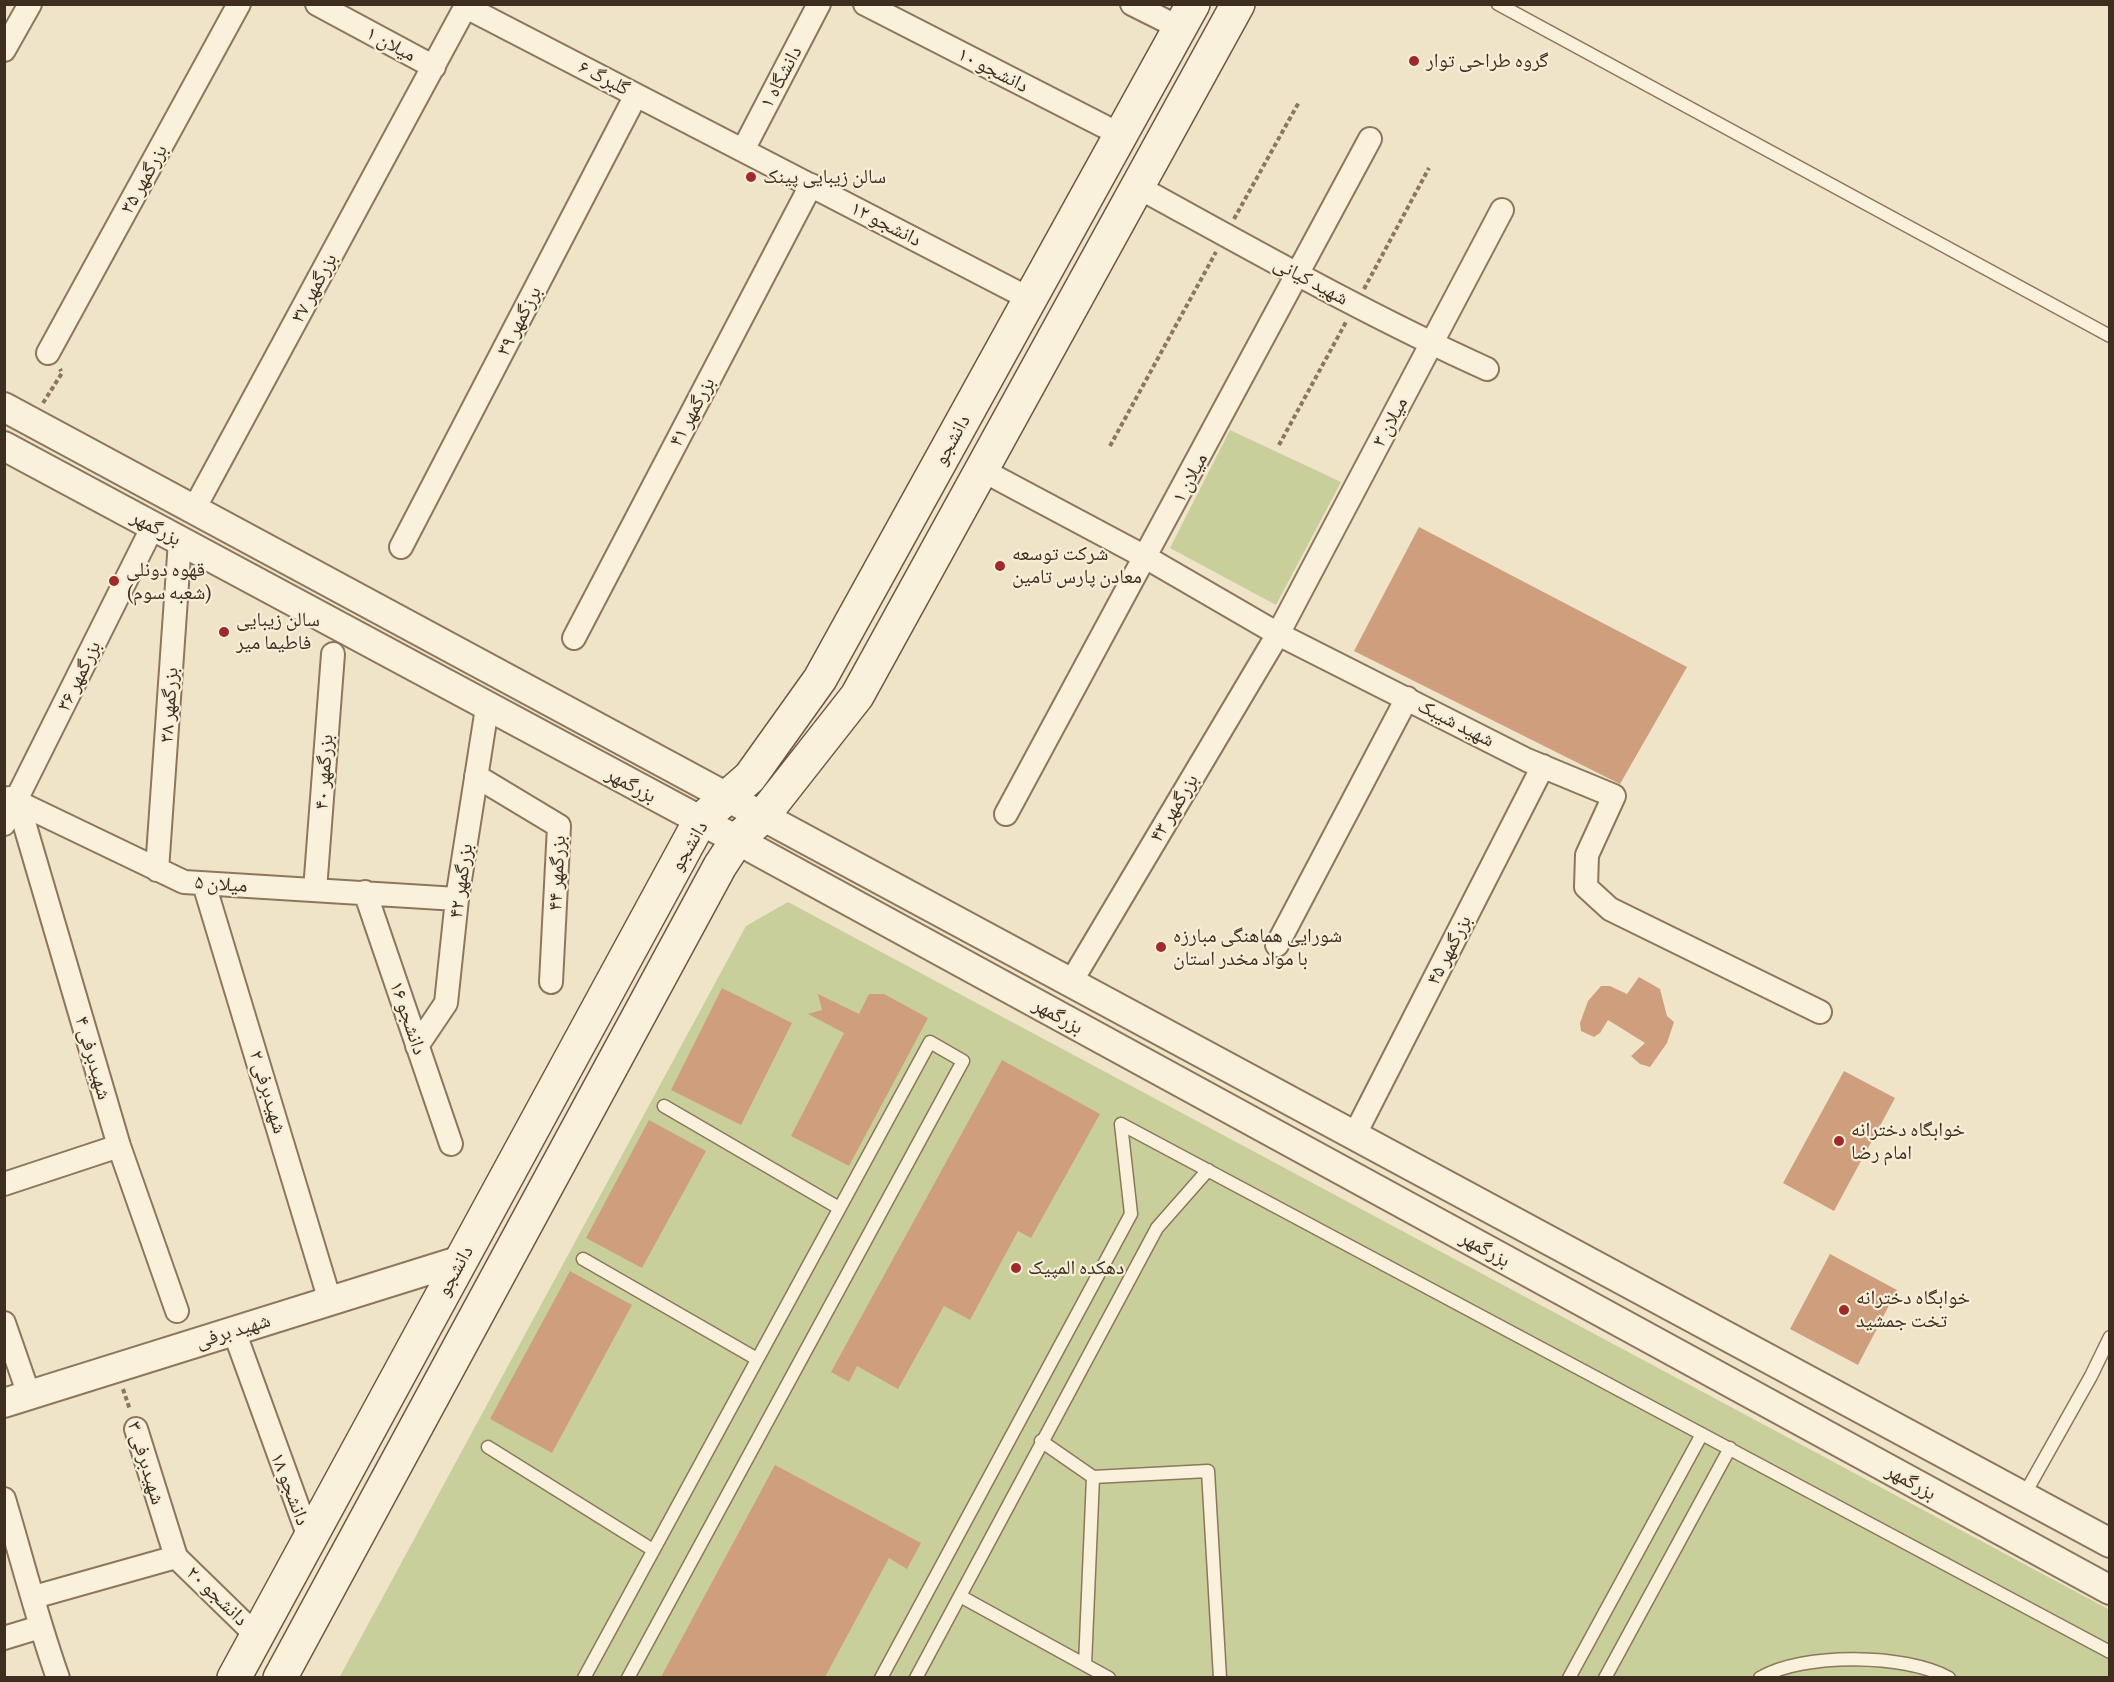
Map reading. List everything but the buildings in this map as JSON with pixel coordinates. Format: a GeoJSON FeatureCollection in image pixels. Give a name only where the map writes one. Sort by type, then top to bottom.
{"type":"FeatureCollection","features":[{"type":"Feature","properties":{"kind":"main road","name":"دانشجو"},"geometry":{"type":"LineString","coordinates":[[280,1677],[737,840],[762,817],[857,696],[1238,4]]}},
{"type":"Feature","properties":{"kind":"main road","name":"دانشجو"},"geometry":{"type":"LineString","coordinates":[[234,1677],[700,821],[750,777],[820,679],[1186,16]]}},
{"type":"Feature","properties":{"kind":"street"},"geometry":{"type":"LineString","coordinates":[[4,50],[30,4]]}},
{"type":"Feature","properties":{"kind":"street","name":"بزرگمهر ۳۵"},"geometry":{"type":"LineString","coordinates":[[48,352],[239,4]]}},
{"type":"Feature","properties":{"kind":"street","name":"میلان ۱"},"geometry":{"type":"LineString","coordinates":[[317,4],[434,67]]}},
{"type":"Feature","properties":{"kind":"street","name":"دانشگاه ۱"},"geometry":{"type":"LineString","coordinates":[[743,150],[819,4]]}},
{"type":"Feature","properties":{"kind":"street","name":"دانشجو ۱۰"},"geometry":{"type":"LineString","coordinates":[[865,4],[1121,135]]}},
{"type":"Feature","properties":{"kind":"street"},"geometry":{"type":"LineString","coordinates":[[1131,4],[1186,16]]}},
{"type":"Feature","properties":{"kind":"street","name":"بزرگمهر ۳۷"},"geometry":{"type":"LineString","coordinates":[[194,509],[467,6]]}},
{"type":"Feature","properties":{"kind":"street","name":"گلبرگ ۶"},"geometry":{"type":"LineString","coordinates":[[467,6],[743,150]]}},
{"type":"Feature","properties":{"kind":"street","name":"برزگمهر ۳۹"},"geometry":{"type":"LineString","coordinates":[[401,547],[636,95]]}},
{"type":"Feature","properties":{"kind":"street","name":"میلان ۱"},"geometry":{"type":"LineString","coordinates":[[1006,814],[1147,558],[1371,140]]}},
{"type":"Feature","properties":{"kind":"street","name":"دانشجو ۱۲"},"geometry":{"type":"LineString","coordinates":[[743,150],[1030,299]]}},
{"type":"Feature","properties":{"kind":"street","name":"بزرگمهر ۴۱"},"geometry":{"type":"LineString","coordinates":[[574,638],[811,185]]}},
{"type":"Feature","properties":{"kind":"street","name":"شهید کیانی"},"geometry":{"type":"LineString","coordinates":[[1137,187],[1431,344],[1487,369]]}},
{"type":"Feature","properties":{"kind":"street","name":"میلان ۳"},"geometry":{"type":"LineString","coordinates":[[1278,634],[1502,210]]}},
{"type":"Feature","properties":{"kind":"street","name":"بزرگمهر"},"geometry":{"type":"LineString","coordinates":[[4,407],[2109,1543]]}},
{"type":"Feature","properties":{"kind":"street","name":"بزرگمهر"},"geometry":{"type":"LineString","coordinates":[[4,446],[487,708],[737,840],[2109,1590]]}},
{"type":"Feature","properties":{"kind":"street","name":"شهید شیبک"},"geometry":{"type":"LineString","coordinates":[[982,470],[1147,558],[1278,634],[1543,766],[1614,796],[1587,855],[1586,887],[1610,909],[1820,1012]]}},
{"type":"Feature","properties":{"kind":"street","name":"بزرگمهر ۳۶"},"geometry":{"type":"LineString","coordinates":[[4,824],[11,799],[153,526]]}},
{"type":"Feature","properties":{"kind":"street","name":"بزرگمهر ۳۸"},"geometry":{"type":"LineString","coordinates":[[157,870],[180,541]]}},
{"type":"Feature","properties":{"kind":"street","name":"بزرگمهر ۴۳"},"geometry":{"type":"LineString","coordinates":[[1071,981],[1278,634]]}},
{"type":"Feature","properties":{"kind":"street","name":"بزرگمهر ۴۰"},"geometry":{"type":"LineString","coordinates":[[315,890],[333,654]]}},
{"type":"Feature","properties":{"kind":"street"},"geometry":{"type":"LineString","coordinates":[[1277,945],[1407,698]]}},
{"type":"Feature","properties":{"kind":"street","name":"بزرگمهر ۴۲"},"geometry":{"type":"LineString","coordinates":[[417,1046],[446,1003],[457,899],[487,708]]}},
{"type":"Feature","properties":{"kind":"street","name":"بزرگمهر ۴۵"},"geometry":{"type":"LineString","coordinates":[[1366,1140],[1543,766]]}},
{"type":"Feature","properties":{"kind":"street","name":"بزرگمهر ۴۴"},"geometry":{"type":"LineString","coordinates":[[476,776],[559,826],[551,982]]}},
{"type":"Feature","properties":{"kind":"street","name":"میلان ۵"},"geometry":{"type":"LineString","coordinates":[[11,799],[184,882],[457,899]]}},
{"type":"Feature","properties":{"kind":"street","name":"شهیدبرفی ۴"},"geometry":{"type":"LineString","coordinates":[[11,799],[119,1146],[177,1311]]}},
{"type":"Feature","properties":{"kind":"street","name":"شهیدبرفی ۲"},"geometry":{"type":"LineString","coordinates":[[204,884],[330,1301]]}},
{"type":"Feature","properties":{"kind":"street","name":"دانشجو ۱۶"},"geometry":{"type":"LineString","coordinates":[[365,892],[451,1144]]}},
{"type":"Feature","properties":{"kind":"street"},"geometry":{"type":"LineString","coordinates":[[1357,1179],[1366,1140]]}},
{"type":"Feature","properties":{"kind":"street"},"geometry":{"type":"LineString","coordinates":[[4,1184],[119,1146]]}},
{"type":"Feature","properties":{"kind":"street","name":"شهید برفی"},"geometry":{"type":"LineString","coordinates":[[16,1399],[461,1260]]}},
{"type":"Feature","properties":{"kind":"street"},"geometry":{"type":"LineString","coordinates":[[4,1323],[16,1399]]}},
{"type":"Feature","properties":{"kind":"street","name":"دانشجو ۱۸"},"geometry":{"type":"LineString","coordinates":[[234,1331],[309,1540]]}},
{"type":"Feature","properties":{"kind":"street"},"geometry":{"type":"LineString","coordinates":[[1776,1408],[1795,1373]]}},
{"type":"Feature","properties":{"kind":"street","name":"شهیدبرفی ۳"},"geometry":{"type":"LineString","coordinates":[[136,1429],[176,1557]]}},
{"type":"Feature","properties":{"kind":"street"},"geometry":{"type":"LineString","coordinates":[[4,1499],[34,1597],[40,1627],[58,1677]]}},
{"type":"Feature","properties":{"kind":"street"},"geometry":{"type":"LineString","coordinates":[[34,1597],[176,1557]]}},
{"type":"Feature","properties":{"kind":"street","name":"دانشجو ۲۰"},"geometry":{"type":"LineString","coordinates":[[176,1557],[257,1635]]}},
{"type":"Feature","properties":{"kind":"street"},"geometry":{"type":"LineString","coordinates":[[4,1638],[40,1627]]}},
{"type":"Feature","properties":{"kind":"lane"},"geometry":{"type":"LineString","coordinates":[[1498,4],[2109,336]]}},
{"type":"Feature","properties":{"kind":"lane"},"geometry":{"type":"LineString","coordinates":[[584,1677],[930,1042],[963,1061],[628,1677]]}},
{"type":"Feature","properties":{"kind":"lane"},"geometry":{"type":"LineString","coordinates":[[664,1106],[839,1208]]}},
{"type":"Feature","properties":{"kind":"lane"},"geometry":{"type":"LineString","coordinates":[[881,1677],[1131,1214],[1121,1124],[2109,1652]]}},
{"type":"Feature","properties":{"kind":"lane"},"geometry":{"type":"LineString","coordinates":[[916,1677],[1157,1228],[1208,1170]]}},
{"type":"Feature","properties":{"kind":"lane"},"geometry":{"type":"LineString","coordinates":[[583,1258],[757,1359]]}},
{"type":"Feature","properties":{"kind":"lane"},"geometry":{"type":"LineString","coordinates":[[2023,1497],[2091,1376],[2109,1338]]}},
{"type":"Feature","properties":{"kind":"lane"},"geometry":{"type":"LineString","coordinates":[[1569,1677],[1702,1434]]}},
{"type":"Feature","properties":{"kind":"lane"},"geometry":{"type":"LineString","coordinates":[[1041,1441],[1093,1477],[1208,1471],[1220,1677]]}},
{"type":"Feature","properties":{"kind":"lane"},"geometry":{"type":"LineString","coordinates":[[488,1447],[653,1550]]}},
{"type":"Feature","properties":{"kind":"lane"},"geometry":{"type":"LineString","coordinates":[[1605,1677],[1730,1449]]}},
{"type":"Feature","properties":{"kind":"lane"},"geometry":{"type":"LineString","coordinates":[[1085,1665],[1093,1477]]}},
{"type":"Feature","properties":{"kind":"lane"},"geometry":{"type":"LineString","coordinates":[[960,1596],[1109,1677]]}},
{"type":"Feature","properties":{"kind":"lane"},"geometry":{"type":"LineString","coordinates":[[1760,1677],[1824,1659],[1886,1659],[1949,1677]]}},
{"type":"Feature","properties":{"kind":"path"},"geometry":{"type":"LineString","coordinates":[[1110,446],[1299,102]]}},
{"type":"Feature","properties":{"kind":"path"},"geometry":{"type":"LineString","coordinates":[[32,422],[62,373],[48,352]]}},
{"type":"Feature","properties":{"kind":"path","name":"شهیدبرفی ۳"},"geometry":{"type":"LineString","coordinates":[[117,1368],[136,1429]]}},
{"type":"Feature","properties":{"kind":"green space"},"geometry":{"type":"Polygon","coordinates":[[[1230,430],[1341,482],[1276,605],[1170,548],[1230,430]]]}},
{"type":"Feature","properties":{"kind":"green space","name":"دهکده المپیک"},"geometry":{"type":"Polygon","coordinates":[[[788,902],[2110,1610],[2109,1678],[339,1678],[746,926],[788,902]]]}},
{"type":"Feature","properties":{"kind":"place","name":"گروه طراحی توار"},"geometry":{"type":"Point","coordinates":[1414,61]}},
{"type":"Feature","properties":{"kind":"place","name":"سالن زیبایی پینک"},"geometry":{"type":"Point","coordinates":[751,177]}},
{"type":"Feature","properties":{"kind":"place","name":"شرکت توسعه معادن پارس تامین"},"geometry":{"type":"Point","coordinates":[1000,566]}},
{"type":"Feature","properties":{"kind":"place","name":"قهوه دونلی (شعبه سوم)"},"geometry":{"type":"Point","coordinates":[114,581]}},
{"type":"Feature","properties":{"kind":"place","name":"سالن زیبایی فاطیما میر"},"geometry":{"type":"Point","coordinates":[224,632]}},
{"type":"Feature","properties":{"kind":"place","name":"شورایی هماهنگی مبارزه با مواد مخدر استان"},"geometry":{"type":"Point","coordinates":[1161,947]}},
{"type":"Feature","properties":{"kind":"place","name":"خوابگاه دخترانه امام رضا"},"geometry":{"type":"Point","coordinates":[1839,1141]}},
{"type":"Feature","properties":{"kind":"place","name":"دهکده المپیک"},"geometry":{"type":"Point","coordinates":[1016,1268]}},
{"type":"Feature","properties":{"kind":"place","name":"خوابگاه دخترانه تخت جمشید"},"geometry":{"type":"Point","coordinates":[1844,1310]}}]}
